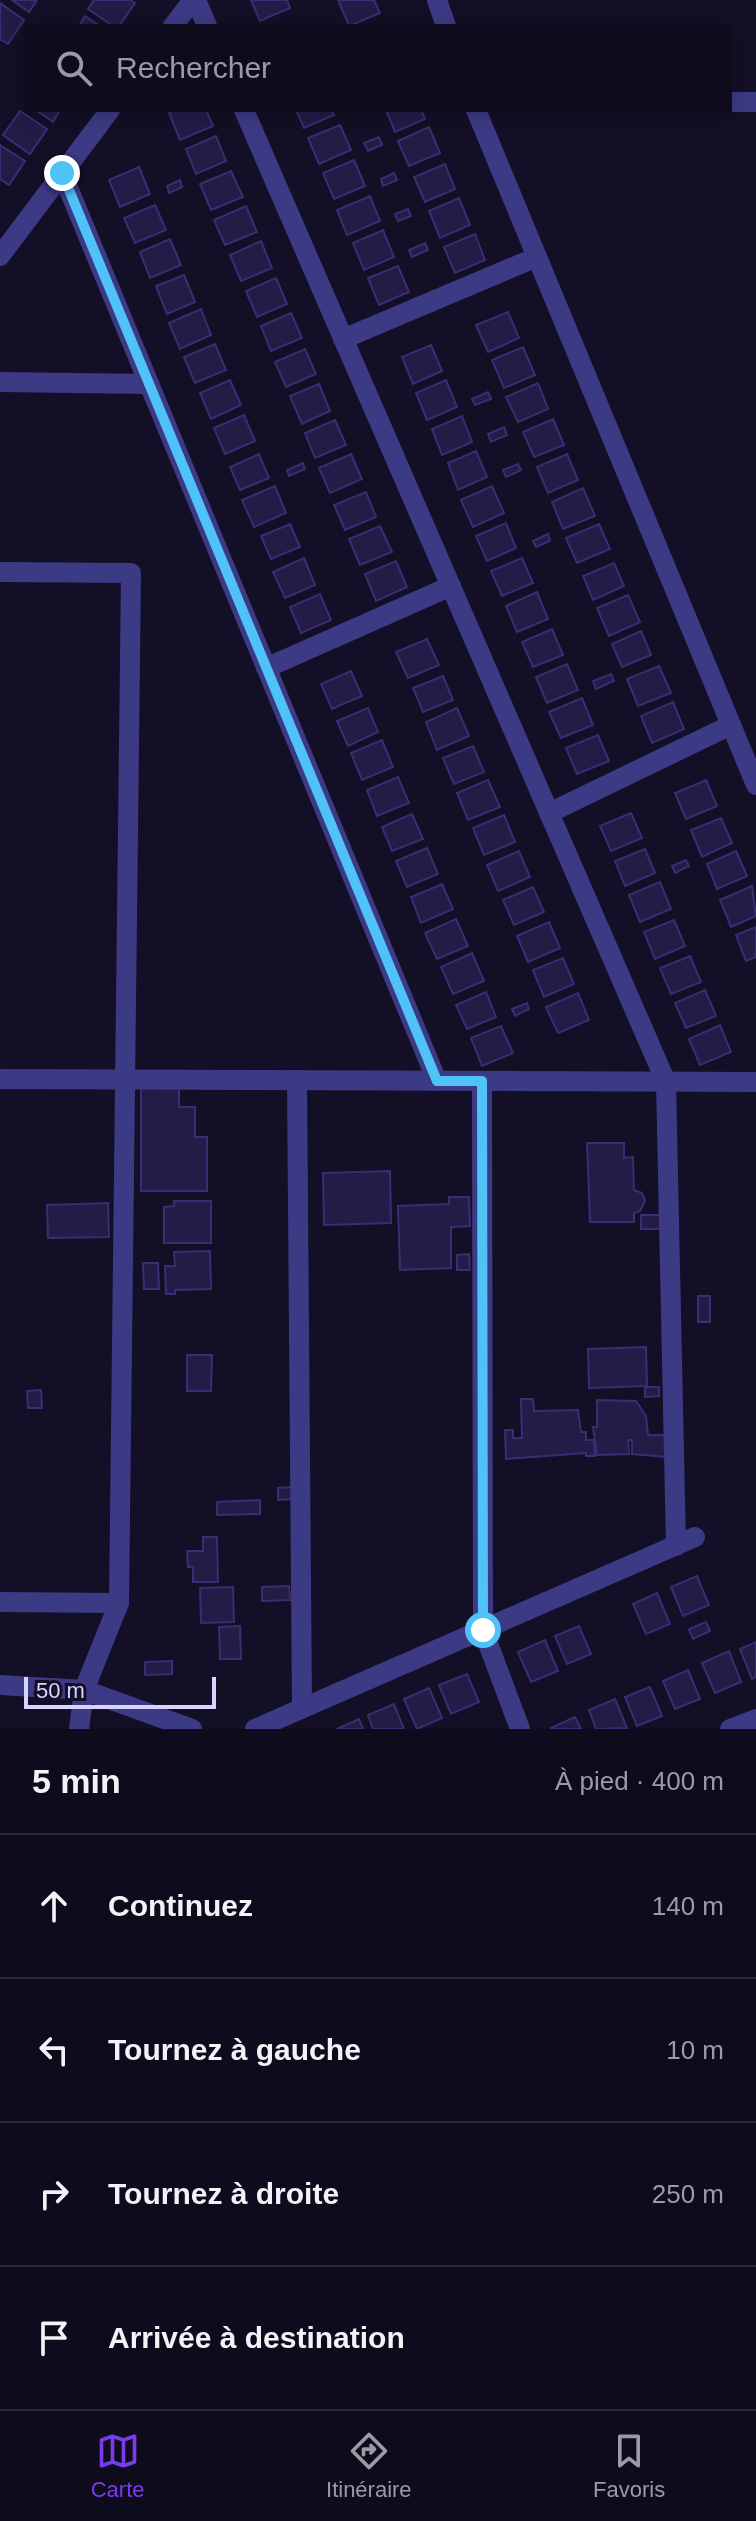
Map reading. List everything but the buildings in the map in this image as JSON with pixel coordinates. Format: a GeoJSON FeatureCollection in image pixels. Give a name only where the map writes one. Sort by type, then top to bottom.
{"type":"FeatureCollection","features":[{"type":"Feature","properties":{"kind":"street"},"geometry":{"type":"LineString","coordinates":[[175,24],[194,0],[206,24]]}},
{"type":"Feature","properties":{"kind":"street"},"geometry":{"type":"LineString","coordinates":[[437,0],[445,24]]}},
{"type":"Feature","properties":{"kind":"street"},"geometry":{"type":"LineString","coordinates":[[732,102],[756,102]]}},
{"type":"Feature","properties":{"kind":"street"},"geometry":{"type":"LineString","coordinates":[[0,256],[108,112]]}},
{"type":"Feature","properties":{"kind":"street"},"geometry":{"type":"LineString","coordinates":[[245,112],[666,1082],[676,1546]]}},
{"type":"Feature","properties":{"kind":"street"},"geometry":{"type":"LineString","coordinates":[[477,112],[756,785]]}},
{"type":"Feature","properties":{"kind":"street"},"geometry":{"type":"LineString","coordinates":[[62,173],[437,1081]]}},
{"type":"Feature","properties":{"kind":"street"},"geometry":{"type":"LineString","coordinates":[[343,339],[537,257]]}},
{"type":"Feature","properties":{"kind":"street"},"geometry":{"type":"LineString","coordinates":[[0,382],[149,384]]}},
{"type":"Feature","properties":{"kind":"street"},"geometry":{"type":"LineString","coordinates":[[0,572],[131,573],[119,1603],[84,1690],[79,1729]]}},
{"type":"Feature","properties":{"kind":"street"},"geometry":{"type":"LineString","coordinates":[[266,668],[451,586]]}},
{"type":"Feature","properties":{"kind":"street"},"geometry":{"type":"LineString","coordinates":[[549,813],[731,725]]}},
{"type":"Feature","properties":{"kind":"street"},"geometry":{"type":"LineString","coordinates":[[0,1079],[756,1082]]}},
{"type":"Feature","properties":{"kind":"street"},"geometry":{"type":"LineString","coordinates":[[297,1080],[302,1708]]}},
{"type":"Feature","properties":{"kind":"street"},"geometry":{"type":"LineString","coordinates":[[482,1081],[483,1630],[520,1729]]}},
{"type":"Feature","properties":{"kind":"street"},"geometry":{"type":"LineString","coordinates":[[255,1729],[695,1537]]}},
{"type":"Feature","properties":{"kind":"street"},"geometry":{"type":"LineString","coordinates":[[0,1602],[119,1603]]}},
{"type":"Feature","properties":{"kind":"street"},"geometry":{"type":"LineString","coordinates":[[0,1685],[84,1690],[192,1729]]}},
{"type":"Feature","properties":{"kind":"street"},"geometry":{"type":"LineString","coordinates":[[730,1729],[756,1719]]}},
{"type":"Feature","properties":{"kind":"route"},"geometry":{"type":"LineString","coordinates":[[62,173],[437,1081],[482,1081],[483,1630]]}}]}
